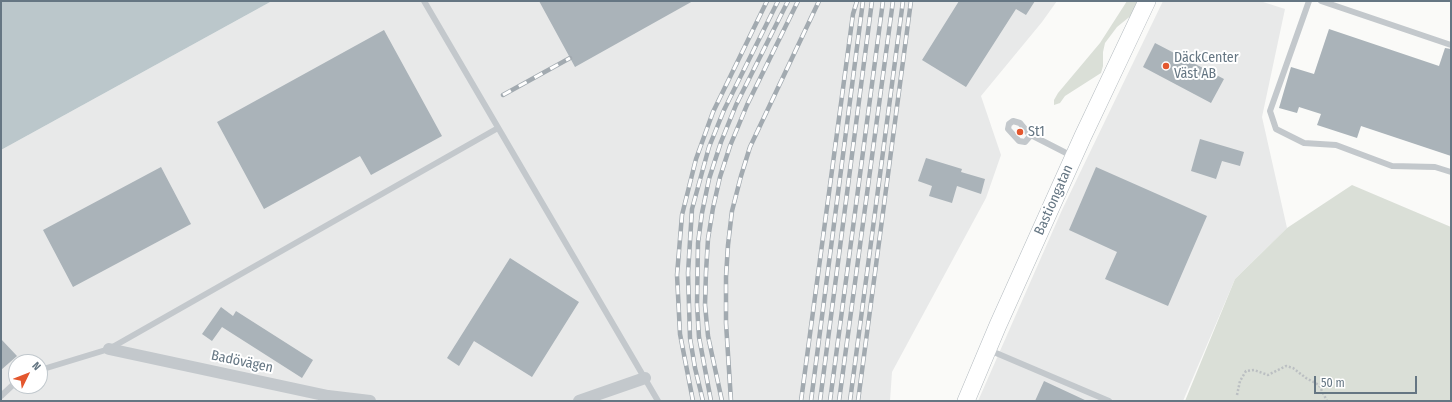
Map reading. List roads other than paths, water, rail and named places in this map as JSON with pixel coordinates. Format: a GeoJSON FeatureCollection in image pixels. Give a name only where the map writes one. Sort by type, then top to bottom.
{"type":"FeatureCollection","features":[{"type":"Feature","properties":{"kind":"main road","name":"Bastiongatan"},"geometry":{"type":"LineString","coordinates":[[966,401],[1074,157],[1147,1]]}},
{"type":"Feature","properties":{"kind":"street","name":"Badövägen"},"geometry":{"type":"LineString","coordinates":[[109,349],[328,396],[370,401]]}},
{"type":"Feature","properties":{"kind":"street"},"geometry":{"type":"LineString","coordinates":[[579,401],[645,378]]}},
{"type":"Feature","properties":{"kind":"lane"},"geometry":{"type":"LineString","coordinates":[[424,1],[658,401]]}},
{"type":"Feature","properties":{"kind":"lane"},"geometry":{"type":"LineString","coordinates":[[1308,1],[1270,111],[1276,129],[1304,143],[1336,145],[1392,166],[1435,167],[1451,172]]}},
{"type":"Feature","properties":{"kind":"lane"},"geometry":{"type":"LineString","coordinates":[[1321,1],[1451,45]]}},
{"type":"Feature","properties":{"kind":"lane"},"geometry":{"type":"LineString","coordinates":[[48,368],[109,349],[498,128]]}},
{"type":"Feature","properties":{"kind":"lane"},"geometry":{"type":"LineString","coordinates":[[1031,135],[1074,157]]}},
{"type":"Feature","properties":{"kind":"lane"},"geometry":{"type":"LineString","coordinates":[[988,349],[1109,401]]}},
{"type":"Feature","properties":{"kind":"railway"},"geometry":{"type":"LineString","coordinates":[[693,401],[680,334],[677,275],[682,215],[696,159],[713,112],[767,1]]}},
{"type":"Feature","properties":{"kind":"railway"},"geometry":{"type":"LineString","coordinates":[[703,401],[690,338],[688,273],[692,209],[709,147],[724,110],[778,1]]}},
{"type":"Feature","properties":{"kind":"railway"},"geometry":{"type":"LineString","coordinates":[[711,401],[699,337],[697,305],[698,243],[702,213],[709,179],[721,142],[736,105],[788,1]]}},
{"type":"Feature","properties":{"kind":"railway"},"geometry":{"type":"LineString","coordinates":[[722,401],[708,336],[705,305],[708,239],[713,208],[720,177],[730,146],[747,105],[798,1]]}},
{"type":"Feature","properties":{"kind":"railway"},"geometry":{"type":"LineString","coordinates":[[731,401],[726,323],[726,277],[732,211],[750,147],[819,1]]}},
{"type":"Feature","properties":{"kind":"railway"},"geometry":{"type":"LineString","coordinates":[[801,401],[853,14],[857,1]]}},
{"type":"Feature","properties":{"kind":"railway"},"geometry":{"type":"LineString","coordinates":[[811,401],[863,1]]}},
{"type":"Feature","properties":{"kind":"railway"},"geometry":{"type":"LineString","coordinates":[[820,401],[872,1]]}},
{"type":"Feature","properties":{"kind":"railway"},"geometry":{"type":"LineString","coordinates":[[830,401],[883,1]]}},
{"type":"Feature","properties":{"kind":"railway"},"geometry":{"type":"LineString","coordinates":[[839,401],[893,1]]}},
{"type":"Feature","properties":{"kind":"railway"},"geometry":{"type":"LineString","coordinates":[[850,401],[903,1]]}},
{"type":"Feature","properties":{"kind":"railway"},"geometry":{"type":"LineString","coordinates":[[858,401],[911,1]]}},
{"type":"Feature","properties":{"kind":"railway"},"geometry":{"type":"LineString","coordinates":[[503,95],[570,58]]}},
{"type":"Feature","properties":{"kind":"place","name":"DäckCenter Väst AB"},"geometry":{"type":"Point","coordinates":[1166,66]}},
{"type":"Feature","properties":{"kind":"place","name":"St1"},"geometry":{"type":"Point","coordinates":[1020,132]}}]}
